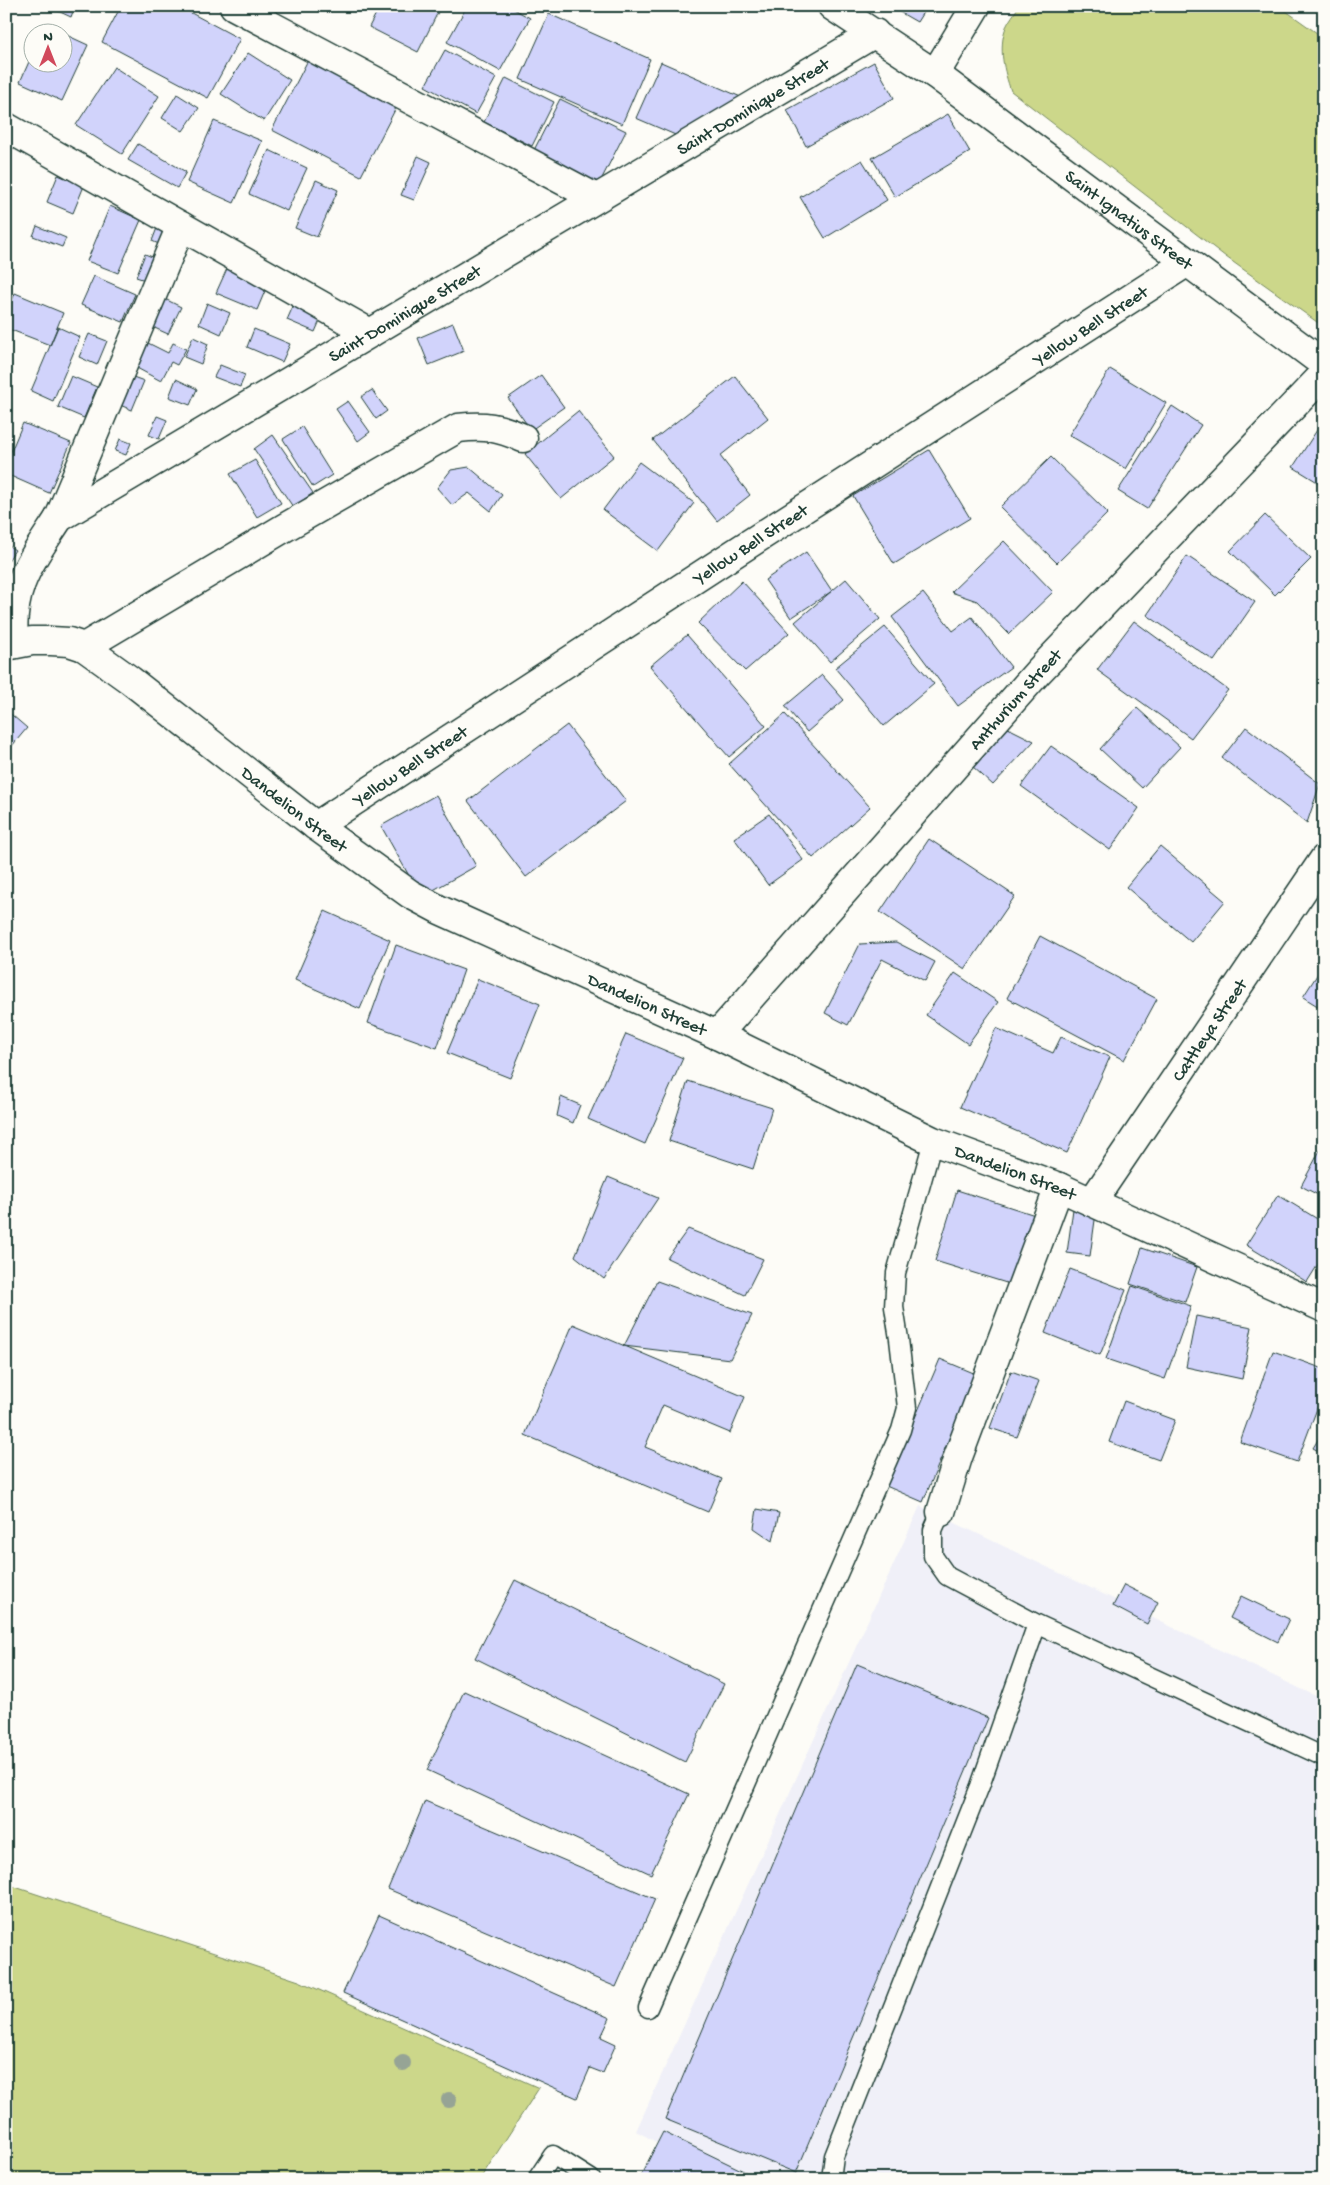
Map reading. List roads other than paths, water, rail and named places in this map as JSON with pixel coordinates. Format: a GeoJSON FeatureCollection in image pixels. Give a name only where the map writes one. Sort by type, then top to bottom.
{"type":"FeatureCollection","features":[{"type":"Feature","properties":{"kind":"street"},"geometry":{"type":"LineString","coordinates":[[234,6],[596,198]]}},
{"type":"Feature","properties":{"kind":"street","name":"Saint Ignatius Street"},"geometry":{"type":"LineString","coordinates":[[832,6],[935,74],[1186,263],[1324,364]]}},
{"type":"Feature","properties":{"kind":"street"},"geometry":{"type":"LineString","coordinates":[[935,74],[976,6]]}},
{"type":"Feature","properties":{"kind":"street","name":"Saint Dominique Street"},"geometry":{"type":"LineString","coordinates":[[10,645],[18,590],[29,565],[59,518],[875,33]]}},
{"type":"Feature","properties":{"kind":"street"},"geometry":{"type":"LineString","coordinates":[[6,127],[370,333]]}},
{"type":"Feature","properties":{"kind":"street"},"geometry":{"type":"LineString","coordinates":[[59,518],[181,226]]}},
{"type":"Feature","properties":{"kind":"street","name":"Yellow Bell Street"},"geometry":{"type":"LineString","coordinates":[[316,826],[738,551],[1186,263]]}},
{"type":"Feature","properties":{"kind":"street","name":"Anthurium Street"},"geometry":{"type":"LineString","coordinates":[[717,1035],[1038,672],[1324,374]]}},
{"type":"Feature","properties":{"kind":"street"},"geometry":{"type":"LineString","coordinates":[[84,647],[284,528],[458,428],[482,425],[504,430],[524,438]]}},
{"type":"Feature","properties":{"kind":"street","name":"Dandelion Street"},"geometry":{"type":"LineString","coordinates":[[10,645],[51,640],[68,642],[84,647],[130,680],[316,826],[410,894],[440,910],[717,1035],[933,1141],[1059,1187],[1324,1308]]}},
{"type":"Feature","properties":{"kind":"street","name":"Cattleya Street"},"geometry":{"type":"LineString","coordinates":[[1092,1202],[1324,859]]}},
{"type":"Feature","properties":{"kind":"street"},"geometry":{"type":"LineString","coordinates":[[941,1512],[958,1457],[1059,1187]]}},
{"type":"Feature","properties":{"kind":"lane"},"geometry":{"type":"LineString","coordinates":[[648,2008],[902,1430],[907,1408],[900,1339],[894,1307],[896,1273],[933,1141]]}},
{"type":"Feature","properties":{"kind":"lane"},"geometry":{"type":"LineString","coordinates":[[941,1512],[933,1530],[933,1556],[947,1576],[1037,1624],[1324,1756]]}},
{"type":"Feature","properties":{"kind":"lane"},"geometry":{"type":"LineString","coordinates":[[831,2179],[834,2156],[980,1786],[1037,1624]]}},
{"type":"Feature","properties":{"kind":"lane"},"geometry":{"type":"LineString","coordinates":[[537,2179],[553,2155],[590,2179]]}}]}
